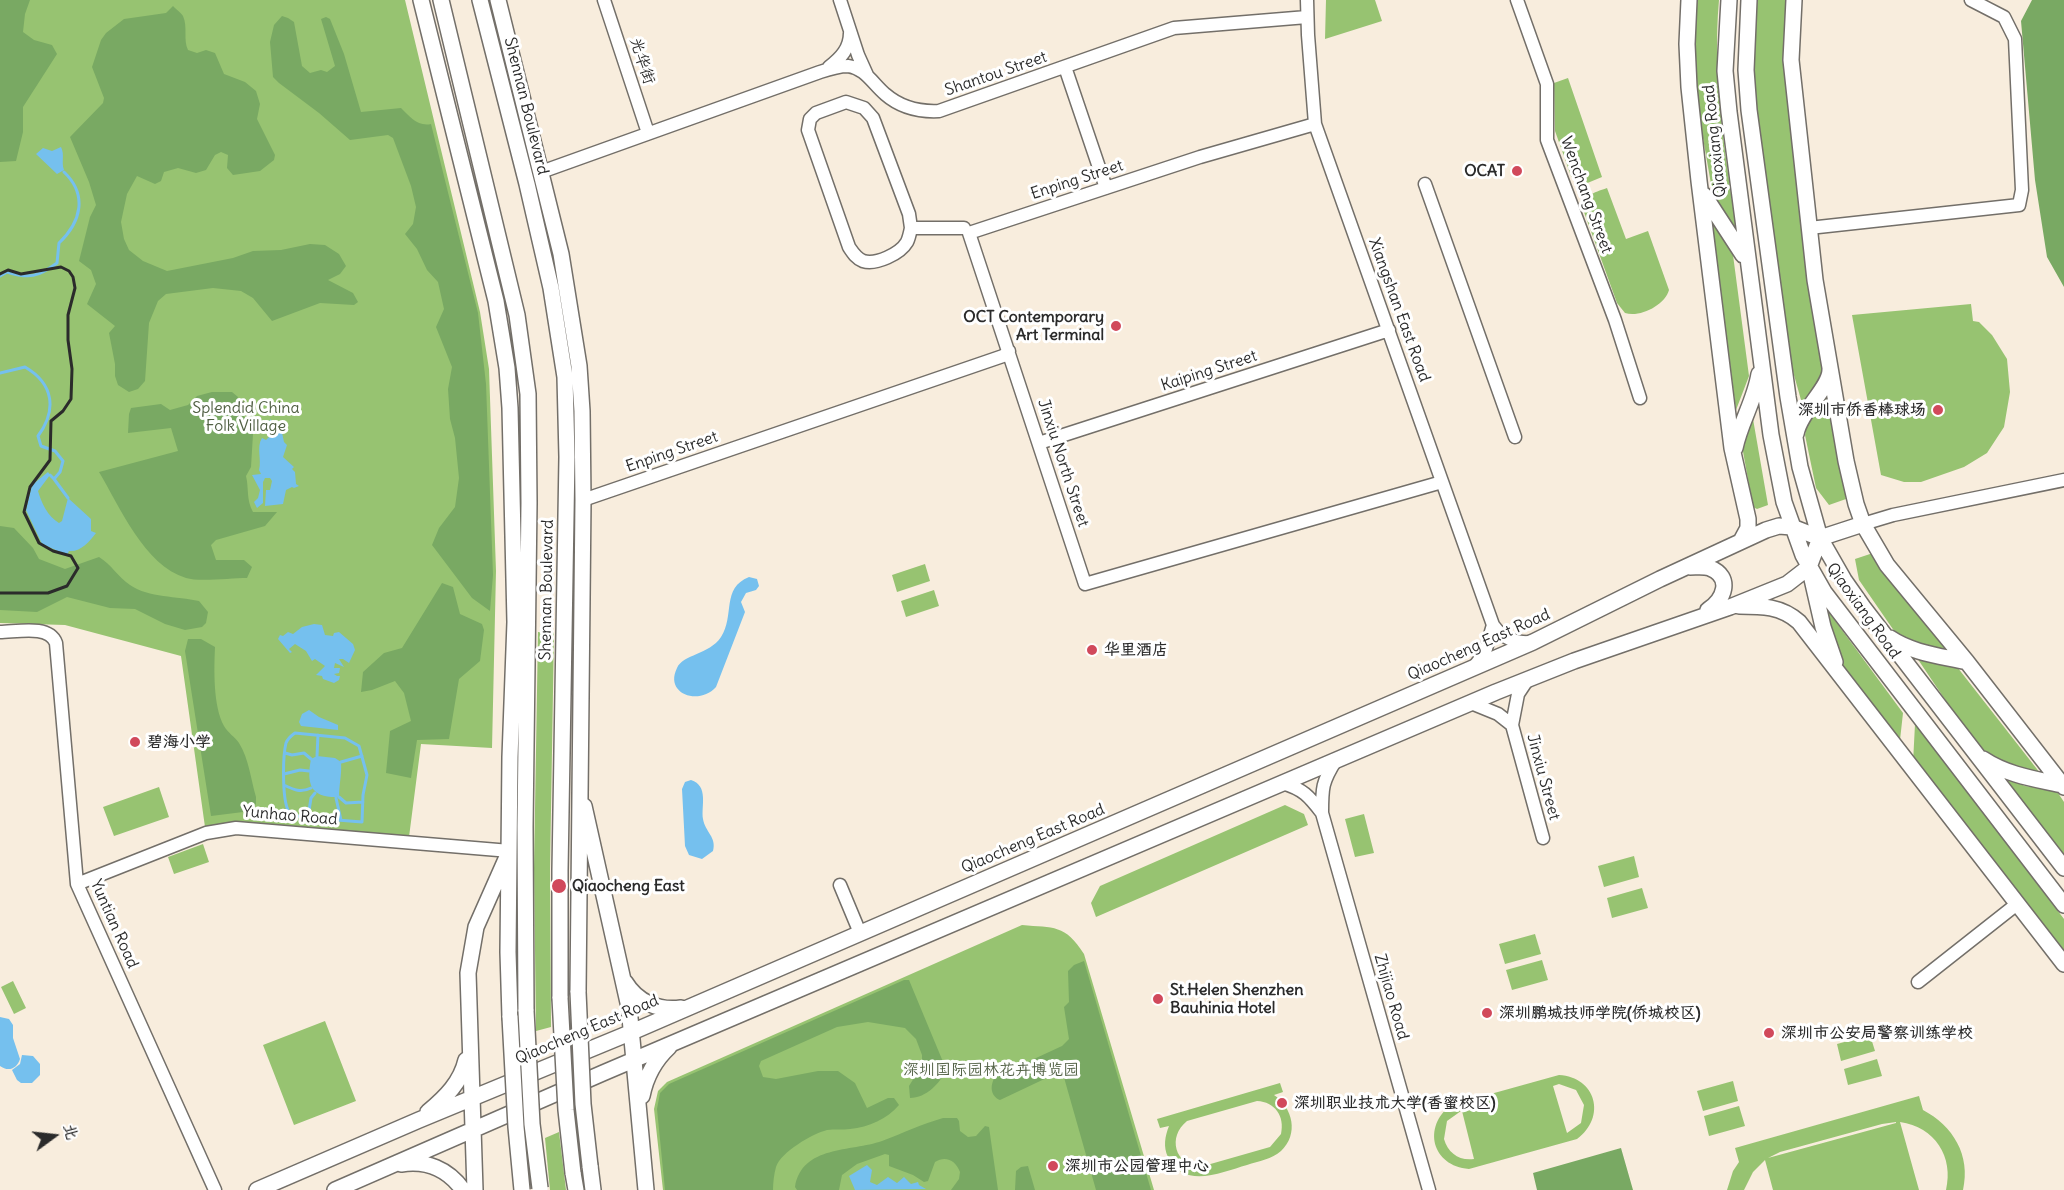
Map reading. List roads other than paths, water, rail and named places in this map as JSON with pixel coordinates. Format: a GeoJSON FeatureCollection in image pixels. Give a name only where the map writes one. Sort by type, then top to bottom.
{"type":"FeatureCollection","features":[{"type":"Feature","properties":{"kind":"main road"},"geometry":{"type":"LineString","coordinates":[[422,0],[496,301],[507,368],[514,581],[508,952],[516,1127],[522,1190]]}},
{"type":"Feature","properties":{"kind":"main road","name":"Shennan Boulevard"},"geometry":{"type":"LineString","coordinates":[[441,0],[501,246],[524,355],[530,440],[525,827],[526,1011],[532,1124],[540,1189]]}},
{"type":"Feature","properties":{"kind":"main road"},"geometry":{"type":"LineString","coordinates":[[480,0],[512,60]]}},
{"type":"Feature","properties":{"kind":"main road","name":"Shennan Boulevard"},"geometry":{"type":"LineString","coordinates":[[480,0],[551,288],[565,377],[567,457],[560,998],[566,1110],[576,1190]]}},
{"type":"Feature","properties":{"kind":"main road"},"geometry":{"type":"LineString","coordinates":[[498,0],[561,254],[572,309],[579,366],[583,495],[578,992],[583,1104],[593,1190]]}},
{"type":"Feature","properties":{"kind":"main road"},"geometry":{"type":"LineString","coordinates":[[1689,0],[1687,44],[1698,181],[1735,460],[1748,519],[1745,535],[1741,541]]}},
{"type":"Feature","properties":{"kind":"main road","name":"Qiaoxiang Road"},"geometry":{"type":"LineString","coordinates":[[1729,0],[1725,71],[1748,265],[1773,446],[1784,502],[1792,527],[1809,567],[1824,592],[2064,905]]}},
{"type":"Feature","properties":{"kind":"main road","name":"Qiaoxiang Road"},"geometry":{"type":"LineString","coordinates":[[1749,0],[1746,70],[1749,110],[1795,440],[1813,519],[1820,538],[1844,580],[2064,868]]}},
{"type":"Feature","properties":{"kind":"main road"},"geometry":{"type":"LineString","coordinates":[[1794,0],[1791,60],[1809,228],[1830,368],[1856,504],[1863,524],[1887,564],[1967,662],[2063,786]]}},
{"type":"Feature","properties":{"kind":"main road"},"geometry":{"type":"LineString","coordinates":[[1698,181],[1705,199],[1736,242],[1748,265]]}},
{"type":"Feature","properties":{"kind":"main road"},"geometry":{"type":"LineString","coordinates":[[468,189],[501,246]]}},
{"type":"Feature","properties":{"kind":"main road"},"geometry":{"type":"LineString","coordinates":[[1735,460],[1738,436],[1755,391],[1761,360]]}},
{"type":"Feature","properties":{"kind":"main road"},"geometry":{"type":"LineString","coordinates":[[1795,440],[1798,423],[1826,384],[1830,368]]}},
{"type":"Feature","properties":{"kind":"main road"},"geometry":{"type":"LineString","coordinates":[[565,377],[577,423],[583,468]]}},
{"type":"Feature","properties":{"kind":"main road"},"geometry":{"type":"LineString","coordinates":[[514,581],[529,503]]}},
{"type":"Feature","properties":{"kind":"main road"},"geometry":{"type":"LineString","coordinates":[[1792,527],[1820,538],[1863,524]]}},
{"type":"Feature","properties":{"kind":"main road","name":"Qiaocheng East Road"},"geometry":{"type":"LineString","coordinates":[[257,1190],[632,1032],[1474,668],[1533,642],[1741,541],[1779,526],[1792,527]]}},
{"type":"Feature","properties":{"kind":"main road"},"geometry":{"type":"LineString","coordinates":[[335,1190],[635,1059],[1528,679],[1787,584],[1809,567],[1820,538]]}},
{"type":"Feature","properties":{"kind":"main road"},"geometry":{"type":"LineString","coordinates":[[565,611],[582,557]]}},
{"type":"Feature","properties":{"kind":"main road"},"geometry":{"type":"LineString","coordinates":[[1684,567],[1710,568],[1716,571],[1724,583],[1720,602],[1690,621]]}},
{"type":"Feature","properties":{"kind":"main road"},"geometry":{"type":"LineString","coordinates":[[1809,567],[1823,627],[1841,677]]}},
{"type":"Feature","properties":{"kind":"main road"},"geometry":{"type":"LineString","coordinates":[[1730,606],[1772,608],[1788,614],[1799,622],[2064,964]]}},
{"type":"Feature","properties":{"kind":"main road"},"geometry":{"type":"LineString","coordinates":[[1883,633],[1900,645],[1967,662]]}},
{"type":"Feature","properties":{"kind":"main road"},"geometry":{"type":"LineString","coordinates":[[1976,754],[1995,767],[2011,773],[2063,786]]}},
{"type":"Feature","properties":{"kind":"main road"},"geometry":{"type":"LineString","coordinates":[[579,779],[623,978],[632,1032],[646,1190]]}},
{"type":"Feature","properties":{"kind":"main road"},"geometry":{"type":"LineString","coordinates":[[475,1190],[468,973],[471,950],[480,918],[510,851]]}},
{"type":"Feature","properties":{"kind":"main road"},"geometry":{"type":"LineString","coordinates":[[623,978],[634,995],[653,1006],[675,1009],[690,1007]]}},
{"type":"Feature","properties":{"kind":"main road"},"geometry":{"type":"LineString","coordinates":[[419,1120],[442,1100],[460,1078],[469,1039]]}},
{"type":"Feature","properties":{"kind":"main road"},"geometry":{"type":"LineString","coordinates":[[640,1110],[647,1078],[661,1054],[673,1043]]}},
{"type":"Feature","properties":{"kind":"main road"},"geometry":{"type":"LineString","coordinates":[[389,1166],[408,1163],[432,1166],[446,1173],[463,1190]]}},
{"type":"Feature","properties":{"kind":"street","name":"光华街"},"geometry":{"type":"LineString","coordinates":[[604,0],[648,133]]}},
{"type":"Feature","properties":{"kind":"street"},"geometry":{"type":"LineString","coordinates":[[840,0],[868,76]]}},
{"type":"Feature","properties":{"kind":"street","name":"Xiangshan East Road"},"geometry":{"type":"LineString","coordinates":[[1307,0],[1315,124],[1493,625]]}},
{"type":"Feature","properties":{"kind":"street","name":"Wenchang Street"},"geometry":{"type":"LineString","coordinates":[[1517,0],[1547,84],[1547,140],[1615,320],[1640,398]]}},
{"type":"Feature","properties":{"kind":"street"},"geometry":{"type":"LineString","coordinates":[[1809,228],[2019,205],[2022,190],[2015,39],[2004,17],[1971,0]]}},
{"type":"Feature","properties":{"kind":"street","name":"Shantou Street"},"geometry":{"type":"LineString","coordinates":[[541,172],[820,72],[848,66],[862,71],[897,103],[928,111],[950,108],[1174,28],[1307,17]]}},
{"type":"Feature","properties":{"kind":"street"},"geometry":{"type":"LineString","coordinates":[[820,72],[836,62],[844,53],[849,42],[849,28]]}},
{"type":"Feature","properties":{"kind":"street"},"geometry":{"type":"LineString","coordinates":[[1065,67],[1106,188]]}},
{"type":"Feature","properties":{"kind":"street"},"geometry":{"type":"LineString","coordinates":[[846,102],[855,103],[864,108],[873,118],[909,214],[911,228],[906,243],[897,253],[873,261],[857,258],[849,247],[808,130],[810,119],[816,113],[846,102]]}},
{"type":"Feature","properties":{"kind":"street","name":"Enping Street"},"geometry":{"type":"LineString","coordinates":[[911,228],[963,227],[1106,188],[1200,156],[1315,124]]}},
{"type":"Feature","properties":{"kind":"street"},"geometry":{"type":"LineString","coordinates":[[1425,184],[1515,437]]}},
{"type":"Feature","properties":{"kind":"street"},"geometry":{"type":"LineString","coordinates":[[963,227],[1009,351]]}},
{"type":"Feature","properties":{"kind":"street","name":"Kaiping Street"},"geometry":{"type":"LineString","coordinates":[[1039,443],[1389,330]]}},
{"type":"Feature","properties":{"kind":"street","name":"Enping Street"},"geometry":{"type":"LineString","coordinates":[[583,495],[1003,356],[1009,351]]}},
{"type":"Feature","properties":{"kind":"street","name":"Jinxiu North Street"},"geometry":{"type":"LineString","coordinates":[[1009,351],[1085,584],[1442,482]]}},
{"type":"Feature","properties":{"kind":"street"},"geometry":{"type":"LineString","coordinates":[[1863,524],[1893,515],[2064,480]]}},
{"type":"Feature","properties":{"kind":"street"},"geometry":{"type":"LineString","coordinates":[[1493,625],[1508,639],[1524,643],[1533,642]]}},
{"type":"Feature","properties":{"kind":"street"},"geometry":{"type":"LineString","coordinates":[[1474,668],[1485,652],[1493,625]]}},
{"type":"Feature","properties":{"kind":"street","name":"Yuntian Road"},"geometry":{"type":"LineString","coordinates":[[0,632],[45,632],[54,637],[77,884],[215,1190]]}},
{"type":"Feature","properties":{"kind":"street","name":"Jinxiu Street"},"geometry":{"type":"LineString","coordinates":[[1528,679],[1518,694],[1512,725],[1543,838]]}},
{"type":"Feature","properties":{"kind":"street","name":"Jinxiu Street"},"geometry":{"type":"LineString","coordinates":[[1471,703],[1498,714],[1512,725]]}},
{"type":"Feature","properties":{"kind":"street","name":"Zhijiao Road"},"geometry":{"type":"LineString","coordinates":[[1336,760],[1325,777],[1322,791],[1322,813],[1429,1190]]}},
{"type":"Feature","properties":{"kind":"street","name":"Zhijiao Road"},"geometry":{"type":"LineString","coordinates":[[1282,783],[1298,788],[1310,797],[1322,813]]}},
{"type":"Feature","properties":{"kind":"street","name":"Yunhao Road"},"geometry":{"type":"LineString","coordinates":[[77,884],[206,833],[236,828],[510,851]]}},
{"type":"Feature","properties":{"kind":"street"},"geometry":{"type":"LineString","coordinates":[[840,885],[860,933]]}},
{"type":"Feature","properties":{"kind":"street"},"geometry":{"type":"LineString","coordinates":[[1918,982],[2017,904]]}},
{"type":"Feature","properties":{"kind":"water"},"geometry":{"type":"Polygon","coordinates":[[[61,147],[64,170],[57,174],[36,154],[43,148],[52,151],[61,147]]]}},
{"type":"Feature","properties":{"kind":"water"},"geometry":{"type":"Polygon","coordinates":[[[271,419],[271,422],[284,424],[281,428],[284,442],[287,445],[283,457],[294,467],[292,469],[295,472],[296,484],[299,486],[286,490],[283,504],[265,506],[266,490],[270,490],[272,481],[270,478],[265,478],[263,503],[257,508],[254,502],[260,490],[252,475],[261,474],[259,445],[262,438],[266,440],[270,436],[268,433],[270,430],[264,427],[271,419]]]}},
{"type":"Feature","properties":{"kind":"water"},"geometry":{"type":"Polygon","coordinates":[[[48,472],[50,475],[38,491],[48,513],[59,523],[62,521],[68,498],[91,519],[91,531],[96,533],[84,546],[69,551],[67,555],[42,544],[26,510],[32,485],[48,472]]]}},
{"type":"Feature","properties":{"kind":"water"},"geometry":{"type":"Polygon","coordinates":[[[749,577],[757,579],[759,586],[756,590],[746,593],[741,602],[745,612],[716,687],[701,696],[685,694],[675,685],[674,677],[677,668],[680,663],[710,647],[721,637],[735,588],[749,577]]]}},
{"type":"Feature","properties":{"kind":"water"},"geometry":{"type":"Polygon","coordinates":[[[322,625],[325,635],[333,636],[334,633],[339,632],[353,644],[355,650],[349,663],[339,659],[344,667],[335,663],[334,668],[340,668],[339,673],[334,674],[340,676],[339,680],[334,683],[316,675],[325,666],[315,659],[312,661],[306,651],[295,644],[289,649],[292,652],[290,653],[278,639],[280,635],[283,636],[288,632],[293,634],[302,627],[322,625]]]}},
{"type":"Feature","properties":{"kind":"water"},"geometry":{"type":"Polygon","coordinates":[[[309,710],[338,725],[338,730],[301,726],[299,722],[302,714],[309,710]]]}},
{"type":"Feature","properties":{"kind":"water"},"geometry":{"type":"Polygon","coordinates":[[[317,756],[335,758],[341,762],[339,797],[322,795],[310,783],[311,759],[317,756]]]}},
{"type":"Feature","properties":{"kind":"water"},"geometry":{"type":"Polygon","coordinates":[[[691,780],[697,783],[702,792],[703,819],[714,846],[713,851],[702,859],[689,855],[685,846],[682,789],[685,782],[691,780]]]}},
{"type":"Feature","properties":{"kind":"water"},"geometry":{"type":"Polygon","coordinates":[[[0,1017],[9,1019],[13,1025],[13,1038],[20,1059],[12,1068],[6,1069],[0,1066],[0,1017]]]}},
{"type":"Feature","properties":{"kind":"water"},"geometry":{"type":"Polygon","coordinates":[[[22,1055],[33,1056],[40,1064],[40,1075],[32,1083],[21,1083],[12,1070],[20,1064],[22,1055]]]}},
{"type":"Feature","properties":{"kind":"water"},"geometry":{"type":"Polygon","coordinates":[[[867,1165],[872,1170],[870,1182],[877,1185],[888,1177],[897,1183],[904,1177],[911,1184],[918,1182],[926,1189],[855,1190],[849,1176],[867,1165]]]}},
{"type":"Feature","properties":{"kind":"waterway"},"geometry":{"type":"LineString","coordinates":[[0,276],[7,272],[21,276],[39,274],[57,263],[59,243],[67,235],[77,217],[79,208],[76,190],[64,172]]}},
{"type":"Feature","properties":{"kind":"waterway"},"geometry":{"type":"LineString","coordinates":[[0,373],[25,367],[35,374],[47,389],[50,407],[48,417],[38,436],[41,446],[55,451],[63,461],[60,472],[54,479],[50,475]]}},
{"type":"Feature","properties":{"kind":"waterway"},"geometry":{"type":"LineString","coordinates":[[54,479],[68,498]]}},
{"type":"Feature","properties":{"kind":"waterway"},"geometry":{"type":"LineString","coordinates":[[295,733],[345,738],[359,746],[367,775],[363,795],[362,822],[300,817],[291,814],[284,792],[284,758],[286,743],[295,733]]}},
{"type":"Feature","properties":{"kind":"waterway"},"geometry":{"type":"LineString","coordinates":[[317,756],[318,735]]}},
{"type":"Feature","properties":{"kind":"waterway"},"geometry":{"type":"LineString","coordinates":[[285,753],[292,755],[304,753],[311,759]]}},
{"type":"Feature","properties":{"kind":"waterway"},"geometry":{"type":"LineString","coordinates":[[341,762],[362,756]]}},
{"type":"Feature","properties":{"kind":"waterway"},"geometry":{"type":"LineString","coordinates":[[284,774],[300,770],[309,771]]}},
{"type":"Feature","properties":{"kind":"waterway"},"geometry":{"type":"LineString","coordinates":[[284,785],[298,790],[311,788]]}},
{"type":"Feature","properties":{"kind":"waterway"},"geometry":{"type":"LineString","coordinates":[[308,817],[311,798],[315,793]]}},
{"type":"Feature","properties":{"kind":"waterway"},"geometry":{"type":"LineString","coordinates":[[339,797],[346,803],[363,802]]}},
{"type":"Feature","properties":{"kind":"waterway"},"geometry":{"type":"LineString","coordinates":[[336,798],[341,820]]}},
{"type":"Feature","properties":{"kind":"railway"},"geometry":{"type":"LineString","coordinates":[[0,274],[8,270],[21,274],[61,267],[69,271],[73,277],[75,288],[68,315],[68,340],[72,369],[71,399],[63,411],[51,421],[50,460],[30,487],[24,512],[39,543],[53,551],[71,556],[78,568],[67,586],[48,593],[0,593]]}},
{"type":"Feature","properties":{"kind":"place","name":"OCAT"},"geometry":{"type":"Point","coordinates":[1517,171]}},
{"type":"Feature","properties":{"kind":"place","name":"OCT Contemporary Art Terminal"},"geometry":{"type":"Point","coordinates":[1116,326]}},
{"type":"Feature","properties":{"kind":"place","name":"深圳市侨香棒球场"},"geometry":{"type":"Point","coordinates":[1938,410]}},
{"type":"Feature","properties":{"kind":"place","name":"华里酒店"},"geometry":{"type":"Point","coordinates":[1092,650]}},
{"type":"Feature","properties":{"kind":"place","name":"碧海小学"},"geometry":{"type":"Point","coordinates":[135,742]}},
{"type":"Feature","properties":{"kind":"place","name":"Qiaocheng East"},"geometry":{"type":"Point","coordinates":[559,886]}},
{"type":"Feature","properties":{"kind":"place","name":"St.Helen Shenzhen Bauhinia Hotel"},"geometry":{"type":"Point","coordinates":[1158,999]}},
{"type":"Feature","properties":{"kind":"place","name":"深圳鹏城技师学院(侨城校区)"},"geometry":{"type":"Point","coordinates":[1487,1013]}},
{"type":"Feature","properties":{"kind":"place","name":"深圳市公安局警察训练学校"},"geometry":{"type":"Point","coordinates":[1769,1033]}},
{"type":"Feature","properties":{"kind":"place","name":"深圳职业技术大学(香蜜校区)"},"geometry":{"type":"Point","coordinates":[1282,1103]}},
{"type":"Feature","properties":{"kind":"place","name":"深圳市公园管理中心"},"geometry":{"type":"Point","coordinates":[1053,1166]}},
{"type":"Feature","properties":{"kind":"park label","name":"Splendid China Folk Village"},"geometry":{"type":"Point","coordinates":[246,417]}},
{"type":"Feature","properties":{"kind":"park label","name":"深圳国际园林花卉博览园"},"geometry":{"type":"Point","coordinates":[991,1070]}}]}
